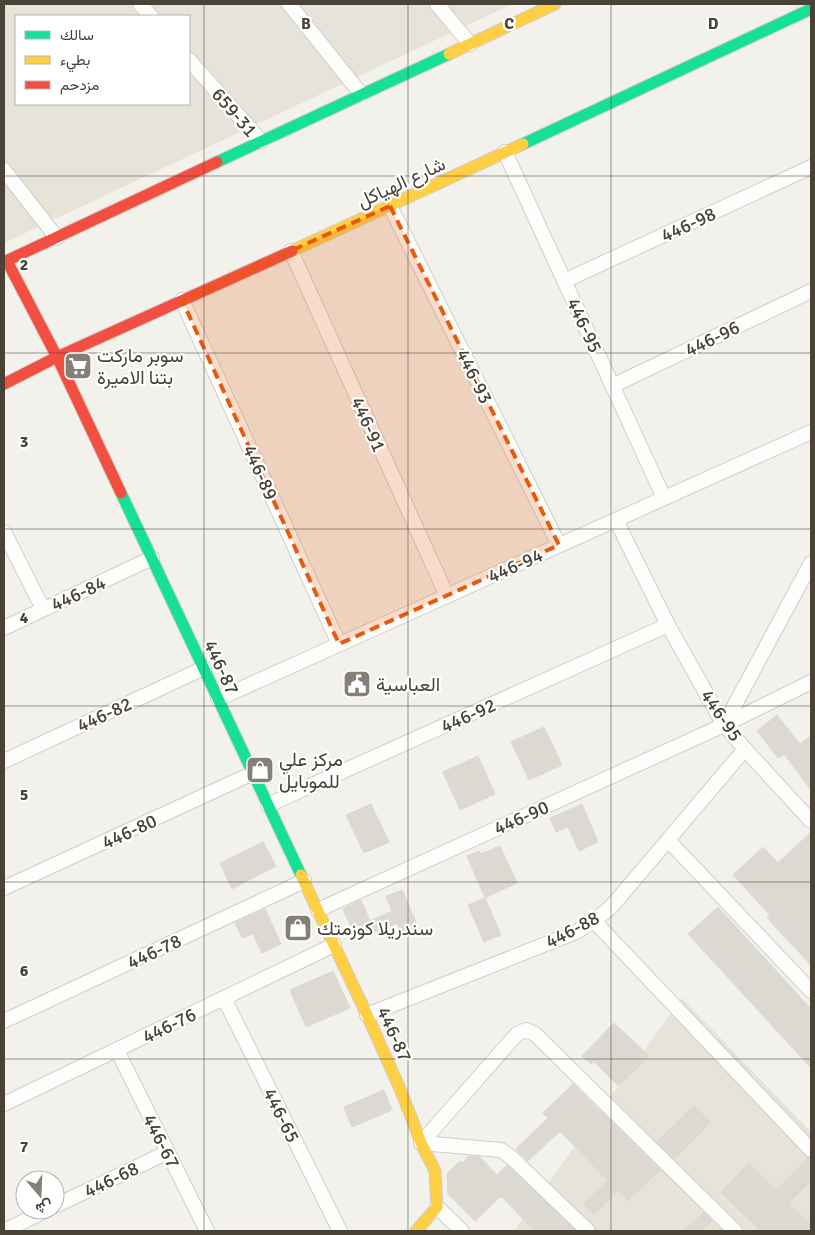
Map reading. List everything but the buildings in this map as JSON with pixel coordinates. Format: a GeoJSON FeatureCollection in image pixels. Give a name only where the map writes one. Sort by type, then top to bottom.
{"type":"FeatureCollection","features":[{"type":"Feature","properties":{"kind":"street"},"geometry":{"type":"LineString","coordinates":[[140,4],[150,15]]}},
{"type":"Feature","properties":{"kind":"street"},"geometry":{"type":"LineString","coordinates":[[289,4],[361,94]]}},
{"type":"Feature","properties":{"kind":"street"},"geometry":{"type":"LineString","coordinates":[[437,4],[470,44]]}},
{"type":"Feature","properties":{"kind":"street"},"geometry":{"type":"LineString","coordinates":[[5,261],[555,4]]}},
{"type":"Feature","properties":{"kind":"street","name":"شارع الهياكل"},"geometry":{"type":"LineString","coordinates":[[4,384],[57,357],[390,206],[811,9]]}},
{"type":"Feature","properties":{"kind":"street","name":"659-31"},"geometry":{"type":"LineString","coordinates":[[190,61],[261,141]]}},
{"type":"Feature","properties":{"kind":"street","name":"446-95"},"geometry":{"type":"LineString","coordinates":[[505,152],[664,498]]}},
{"type":"Feature","properties":{"kind":"street","name":"446-98"},"geometry":{"type":"LineString","coordinates":[[564,281],[811,167]]}},
{"type":"Feature","properties":{"kind":"street"},"geometry":{"type":"LineString","coordinates":[[4,170],[57,238]]}},
{"type":"Feature","properties":{"kind":"street","name":"446-93"},"geometry":{"type":"LineString","coordinates":[[390,206],[559,545]]}},
{"type":"Feature","properties":{"kind":"street","name":"446-91"},"geometry":{"type":"LineString","coordinates":[[290,251],[447,596]]}},
{"type":"Feature","properties":{"kind":"street","name":"446-87"},"geometry":{"type":"LineString","coordinates":[[5,261],[57,357],[367,1015],[434,1171],[438,1193],[437,1206]]}},
{"type":"Feature","properties":{"kind":"street","name":"446-96"},"geometry":{"type":"LineString","coordinates":[[612,386],[811,291]]}},
{"type":"Feature","properties":{"kind":"street","name":"446-89"},"geometry":{"type":"LineString","coordinates":[[182,300],[339,644]]}},
{"type":"Feature","properties":{"kind":"street","name":"446-94"},"geometry":{"type":"LineString","coordinates":[[218,699],[811,432]]}},
{"type":"Feature","properties":{"kind":"street","name":"446-95"},"geometry":{"type":"LineString","coordinates":[[616,520],[668,625],[724,725],[810,817]]}},
{"type":"Feature","properties":{"kind":"street"},"geometry":{"type":"LineString","coordinates":[[4,532],[43,609]]}},
{"type":"Feature","properties":{"kind":"street","name":"446-84"},"geometry":{"type":"LineString","coordinates":[[4,628],[152,558]]}},
{"type":"Feature","properties":{"kind":"street"},"geometry":{"type":"LineString","coordinates":[[724,725],[811,562]]}},
{"type":"Feature","properties":{"kind":"street","name":"446-92"},"geometry":{"type":"LineString","coordinates":[[268,805],[668,625]]}},
{"type":"Feature","properties":{"kind":"street","name":"446-82"},"geometry":{"type":"LineString","coordinates":[[4,761],[204,668]]}},
{"type":"Feature","properties":{"kind":"street","name":"446-90"},"geometry":{"type":"LineString","coordinates":[[318,910],[724,725],[811,682]]}},
{"type":"Feature","properties":{"kind":"street","name":"446-88"},"geometry":{"type":"LineString","coordinates":[[367,1015],[576,932],[594,921],[612,906],[745,749]]}},
{"type":"Feature","properties":{"kind":"street","name":"446-80"},"geometry":{"type":"LineString","coordinates":[[4,888],[253,773]]}},
{"type":"Feature","properties":{"kind":"street"},"geometry":{"type":"LineString","coordinates":[[668,840],[811,991]]}},
{"type":"Feature","properties":{"kind":"street","name":"446-78"},"geometry":{"type":"LineString","coordinates":[[4,1021],[304,881]]}},
{"type":"Feature","properties":{"kind":"street"},"geometry":{"type":"LineString","coordinates":[[594,921],[811,1150]]}},
{"type":"Feature","properties":{"kind":"street","name":"446-76"},"geometry":{"type":"LineString","coordinates":[[4,1104],[334,945]]}},
{"type":"Feature","properties":{"kind":"street","name":"446-65"},"geometry":{"type":"LineString","coordinates":[[224,998],[340,1231]]}},
{"type":"Feature","properties":{"kind":"street"},"geometry":{"type":"LineString","coordinates":[[421,1143],[517,1034],[526,1030],[535,1034],[735,1231]]}},
{"type":"Feature","properties":{"kind":"street","name":"446-67"},"geometry":{"type":"LineString","coordinates":[[117,1050],[207,1231]]}},
{"type":"Feature","properties":{"kind":"street"},"geometry":{"type":"LineString","coordinates":[[421,1143],[501,1150],[512,1158],[588,1231]]}},
{"type":"Feature","properties":{"kind":"street","name":"446-68"},"geometry":{"type":"LineString","coordinates":[[65,1201],[168,1152]]}},
{"type":"Feature","properties":{"kind":"street"},"geometry":{"type":"LineString","coordinates":[[416,1231],[437,1206],[462,1231]]}},
{"type":"Feature","properties":{"kind":"street"},"geometry":{"type":"LineString","coordinates":[[4,1231],[27,1220]]}},
{"type":"Feature","properties":{"kind":"highlighted area"},"geometry":{"type":"Polygon","coordinates":[[[390,206],[559,545],[339,644],[182,300],[390,206]]]}},
{"type":"Feature","properties":{"kind":"shaded area"},"geometry":{"type":"Polygon","coordinates":[[[4,4],[512,4],[4,243],[4,4]]]}},
{"type":"Feature","properties":{"kind":"shaded area"},"geometry":{"type":"Polygon","coordinates":[[[682,998],[811,1132],[811,1231],[514,1231],[682,998]]]}},
{"type":"Feature","properties":{"kind":"traffic: fast"},"geometry":{"type":"LineString","coordinates":[[523,144],[811,9]]}},
{"type":"Feature","properties":{"kind":"traffic: fast"},"geometry":{"type":"LineString","coordinates":[[217,162],[449,54]]}},
{"type":"Feature","properties":{"kind":"traffic: fast"},"geometry":{"type":"LineString","coordinates":[[121,493],[301,875]]}},
{"type":"Feature","properties":{"kind":"traffic: slow"},"geometry":{"type":"LineString","coordinates":[[449,54],[555,4]]}},
{"type":"Feature","properties":{"kind":"traffic: slow"},"geometry":{"type":"LineString","coordinates":[[292,251],[523,144]]}},
{"type":"Feature","properties":{"kind":"traffic: slow"},"geometry":{"type":"LineString","coordinates":[[301,875],[367,1015],[401,1091],[421,1143],[435,1171],[437,1207],[416,1231]]}},
{"type":"Feature","properties":{"kind":"traffic: jam"},"geometry":{"type":"LineString","coordinates":[[4,262],[217,162]]}},
{"type":"Feature","properties":{"kind":"traffic: jam"},"geometry":{"type":"LineString","coordinates":[[4,384],[57,357],[292,251]]}},
{"type":"Feature","properties":{"kind":"traffic: jam"},"geometry":{"type":"LineString","coordinates":[[7,261],[57,357],[121,493]]}},
{"type":"Feature","properties":{"kind":"place","name":"سوبر ماركت بتنا الاميرة"},"geometry":{"type":"Point","coordinates":[78,366]}},
{"type":"Feature","properties":{"kind":"place","name":"العباسية"},"geometry":{"type":"Point","coordinates":[357,684]}},
{"type":"Feature","properties":{"kind":"place","name":"مركز علي للموبايل"},"geometry":{"type":"Point","coordinates":[260,770]}},
{"type":"Feature","properties":{"kind":"place","name":"سندريلا كوزمتك"},"geometry":{"type":"Point","coordinates":[298,928]}}]}
